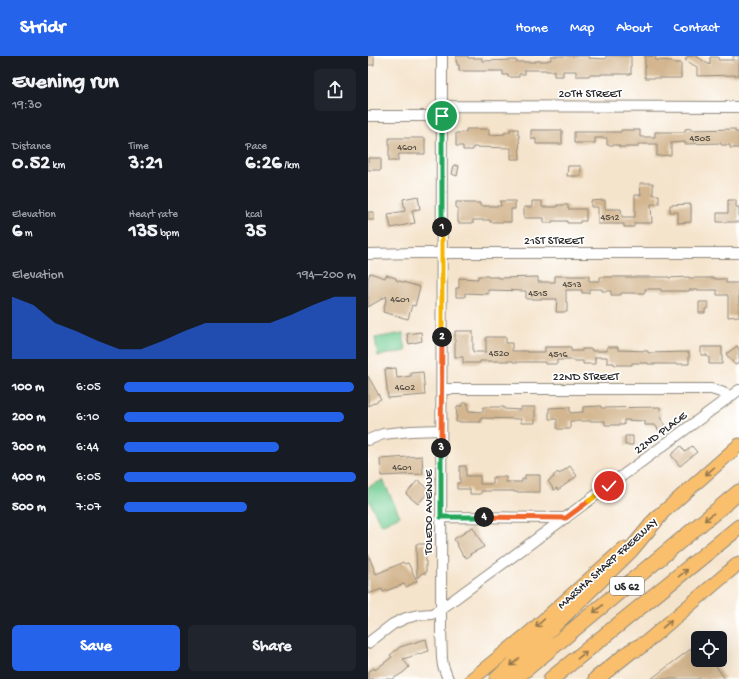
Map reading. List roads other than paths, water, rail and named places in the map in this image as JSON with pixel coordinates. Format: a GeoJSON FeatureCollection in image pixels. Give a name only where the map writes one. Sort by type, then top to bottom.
{"type":"FeatureCollection","features":[{"type":"Feature","properties":{"kind":"highway","name":"US 62"},"geometry":{"type":"LineString","coordinates":[[514,679],[739,492]]}},
{"type":"Feature","properties":{"kind":"highway"},"geometry":{"type":"LineString","coordinates":[[497,679],[630,551],[660,515]]}},
{"type":"Feature","properties":{"kind":"highway","name":"US 62"},"geometry":{"type":"LineString","coordinates":[[551,679],[739,527]]}},
{"type":"Feature","properties":{"kind":"highway"},"geometry":{"type":"LineString","coordinates":[[596,679],[631,651],[644,644]]}},
{"type":"Feature","properties":{"kind":"main road","name":"MARSHA SHARP FREEWAY"},"geometry":{"type":"LineString","coordinates":[[472,679],[529,633],[739,445]]}},
{"type":"Feature","properties":{"kind":"main road"},"geometry":{"type":"LineString","coordinates":[[607,679],[644,644],[739,563]]}},
{"type":"Feature","properties":{"kind":"street","name":"TOLEDO AVENUE"},"geometry":{"type":"LineString","coordinates":[[442,56],[441,610],[442,658],[443,666],[448,679]]}},
{"type":"Feature","properties":{"kind":"street","name":"20TH STREET"},"geometry":{"type":"LineString","coordinates":[[368,116],[442,111],[739,107]]}},
{"type":"Feature","properties":{"kind":"street","name":"21ST STREET"},"geometry":{"type":"LineString","coordinates":[[368,254],[739,253]]}},
{"type":"Feature","properties":{"kind":"street","name":"22ND STREET"},"geometry":{"type":"LineString","coordinates":[[442,389],[711,389],[730,396]]}},
{"type":"Feature","properties":{"kind":"street","name":"22ND PLACE"},"geometry":{"type":"LineString","coordinates":[[441,610],[739,390]]}},
{"type":"Feature","properties":{"kind":"street"},"geometry":{"type":"LineString","coordinates":[[368,440],[383,434],[442,430]]}},
{"type":"Feature","properties":{"kind":"street"},"geometry":{"type":"LineString","coordinates":[[441,517],[566,518]]}},
{"type":"Feature","properties":{"kind":"street"},"geometry":{"type":"LineString","coordinates":[[368,643],[393,624],[406,618],[432,614],[441,610]]}}]}
